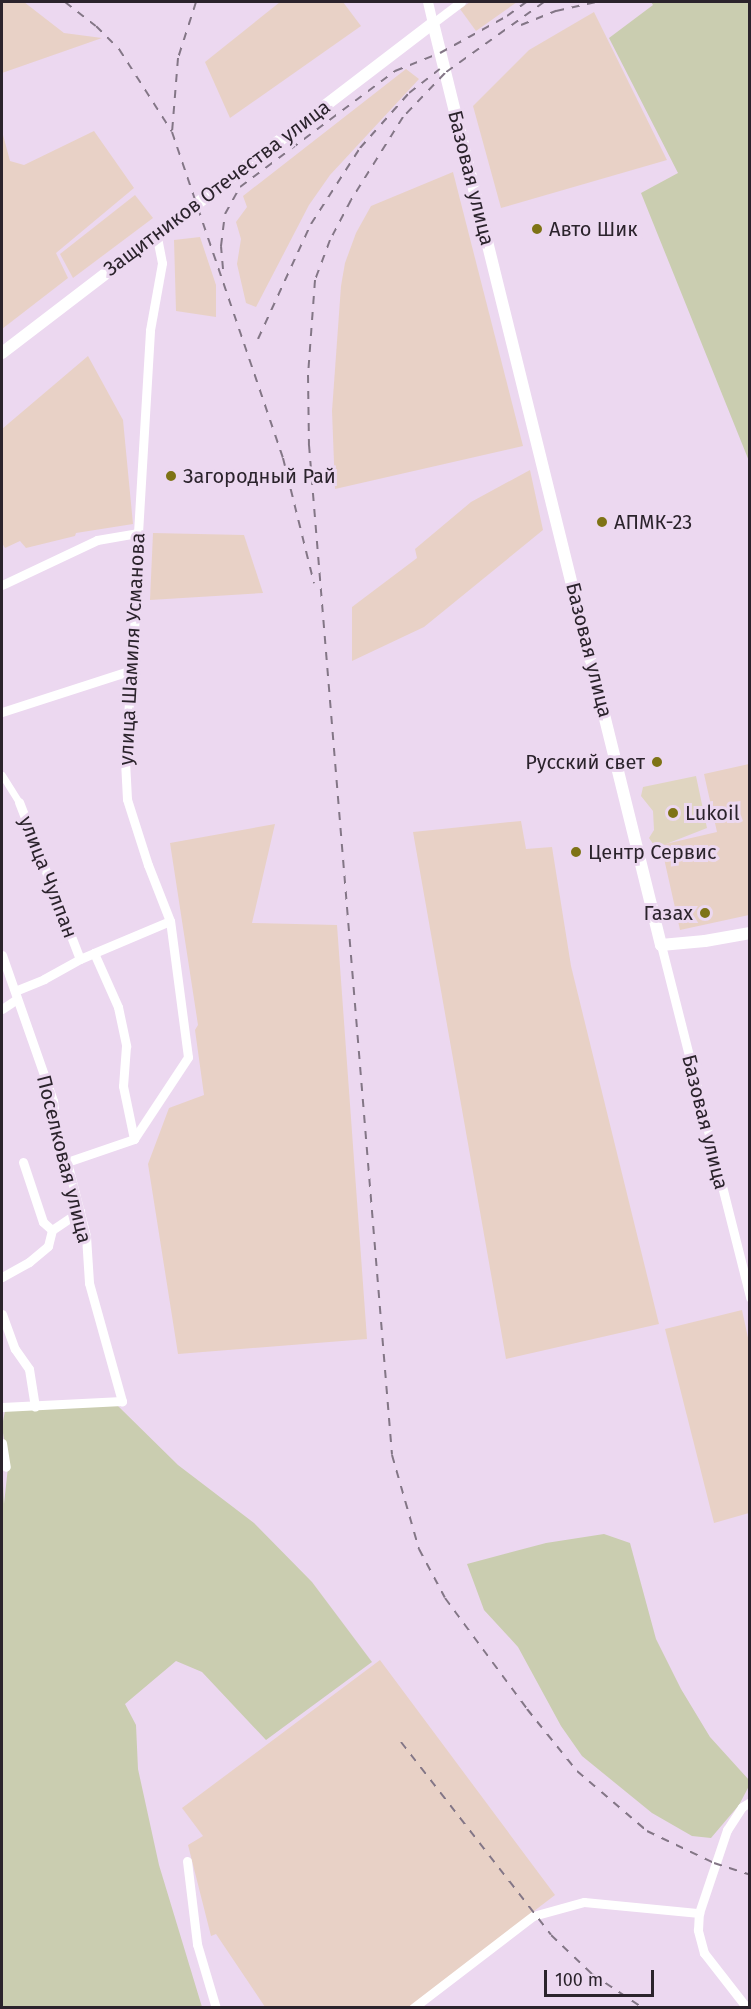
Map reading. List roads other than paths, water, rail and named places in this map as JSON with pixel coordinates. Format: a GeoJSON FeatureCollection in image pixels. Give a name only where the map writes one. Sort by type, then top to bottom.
{"type":"FeatureCollection","features":[{"type":"Feature","properties":{"kind":"main road","name":"Защитников Отечества улица"},"geometry":{"type":"LineString","coordinates":[[2,353],[156,233],[434,23]]}},
{"type":"Feature","properties":{"kind":"main road","name":"Базовая улица"},"geometry":{"type":"LineString","coordinates":[[434,23],[661,945]]}},
{"type":"Feature","properties":{"kind":"main road"},"geometry":{"type":"LineString","coordinates":[[661,945],[705,941],[750,933]]}},
{"type":"Feature","properties":{"kind":"street","name":"Базовая улица"},"geometry":{"type":"LineString","coordinates":[[428,2],[434,23]]}},
{"type":"Feature","properties":{"kind":"street"},"geometry":{"type":"LineString","coordinates":[[434,23],[461,2]]}},
{"type":"Feature","properties":{"kind":"street","name":"улица Шамиля Усманова"},"geometry":{"type":"LineString","coordinates":[[134,1139],[188,1057],[170,921],[148,865],[127,799],[125,761],[138,571],[138,533],[150,330],[162,263],[156,233]]}},
{"type":"Feature","properties":{"kind":"street"},"geometry":{"type":"LineString","coordinates":[[2,585],[97,540],[138,533]]}},
{"type":"Feature","properties":{"kind":"street"},"geometry":{"type":"LineString","coordinates":[[2,710],[132,670]]}},
{"type":"Feature","properties":{"kind":"street"},"geometry":{"type":"LineString","coordinates":[[2,775],[19,802]]}},
{"type":"Feature","properties":{"kind":"street","name":"улица Чулпан"},"geometry":{"type":"LineString","coordinates":[[19,802],[80,959],[94,953],[117,1007],[126,1046],[123,1086],[134,1139]]}},
{"type":"Feature","properties":{"kind":"street"},"geometry":{"type":"LineString","coordinates":[[94,953],[170,921]]}},
{"type":"Feature","properties":{"kind":"street","name":"Базовая улица"},"geometry":{"type":"LineString","coordinates":[[661,945],[750,1298]]}},
{"type":"Feature","properties":{"kind":"street","name":"Поселковая улица"},"geometry":{"type":"LineString","coordinates":[[2,956],[53,1101],[58,1142],[67,1162],[86,1236],[88,1283],[122,1401],[35,1407]]}},
{"type":"Feature","properties":{"kind":"street"},"geometry":{"type":"LineString","coordinates":[[2,1009],[16,995],[80,959]]}},
{"type":"Feature","properties":{"kind":"street"},"geometry":{"type":"LineString","coordinates":[[67,1162],[134,1139]]}},
{"type":"Feature","properties":{"kind":"street"},"geometry":{"type":"LineString","coordinates":[[23,1162],[43,1222],[52,1230]]}},
{"type":"Feature","properties":{"kind":"street"},"geometry":{"type":"LineString","coordinates":[[2,1277],[29,1262],[48,1246],[52,1230],[80,1211]]}},
{"type":"Feature","properties":{"kind":"street"},"geometry":{"type":"LineString","coordinates":[[2,1314],[15,1349],[29,1369],[35,1407],[2,1407]]}},
{"type":"Feature","properties":{"kind":"street"},"geometry":{"type":"LineString","coordinates":[[2,1443],[6,1467]]}},
{"type":"Feature","properties":{"kind":"street"},"geometry":{"type":"LineString","coordinates":[[747,2007],[704,1953],[698,1930],[699,1913],[727,1830],[742,1807],[750,1802]]}},
{"type":"Feature","properties":{"kind":"street"},"geometry":{"type":"LineString","coordinates":[[187,1861],[197,1944],[216,2007]]}},
{"type":"Feature","properties":{"kind":"street"},"geometry":{"type":"LineString","coordinates":[[413,2007],[533,1916],[584,1902],[699,1913]]}},
{"type":"Feature","properties":{"kind":"railway"},"geometry":{"type":"LineString","coordinates":[[65,2],[96,26],[119,49],[172,132]]}},
{"type":"Feature","properties":{"kind":"railway"},"geometry":{"type":"LineString","coordinates":[[196,2],[178,58],[172,132],[283,458],[314,583]]}},
{"type":"Feature","properties":{"kind":"railway"},"geometry":{"type":"LineString","coordinates":[[223,269],[221,246],[225,214],[240,187],[395,71],[440,53],[507,16],[526,2]]}},
{"type":"Feature","properties":{"kind":"railway"},"geometry":{"type":"LineString","coordinates":[[544,2],[445,73],[403,117],[351,200],[330,240],[315,280],[308,375],[309,445],[392,1455],[419,1549],[445,1598],[527,1709],[577,1771],[647,1831],[714,1863],[750,1875]]}},
{"type":"Feature","properties":{"kind":"railway"},"geometry":{"type":"LineString","coordinates":[[521,25],[556,11],[596,2]]}},
{"type":"Feature","properties":{"kind":"railway"},"geometry":{"type":"LineString","coordinates":[[258,339],[311,224],[360,148],[409,93],[440,69]]}},
{"type":"Feature","properties":{"kind":"railway"},"geometry":{"type":"LineString","coordinates":[[401,1742],[551,1935],[592,1974],[643,2008]]}},
{"type":"Feature","properties":{"kind":"place","name":"Авто Шик"},"geometry":{"type":"Point","coordinates":[537,229]}},
{"type":"Feature","properties":{"kind":"place","name":"Загородный Рай"},"geometry":{"type":"Point","coordinates":[171,476]}},
{"type":"Feature","properties":{"kind":"place","name":"АПМК-23"},"geometry":{"type":"Point","coordinates":[602,522]}},
{"type":"Feature","properties":{"kind":"place","name":"Русский свет"},"geometry":{"type":"Point","coordinates":[657,762]}},
{"type":"Feature","properties":{"kind":"place","name":"Lukoil"},"geometry":{"type":"Point","coordinates":[673,813]}},
{"type":"Feature","properties":{"kind":"place","name":"Центр Сервис"},"geometry":{"type":"Point","coordinates":[576,852]}},
{"type":"Feature","properties":{"kind":"place","name":"Газах"},"geometry":{"type":"Point","coordinates":[705,913]}}]}
